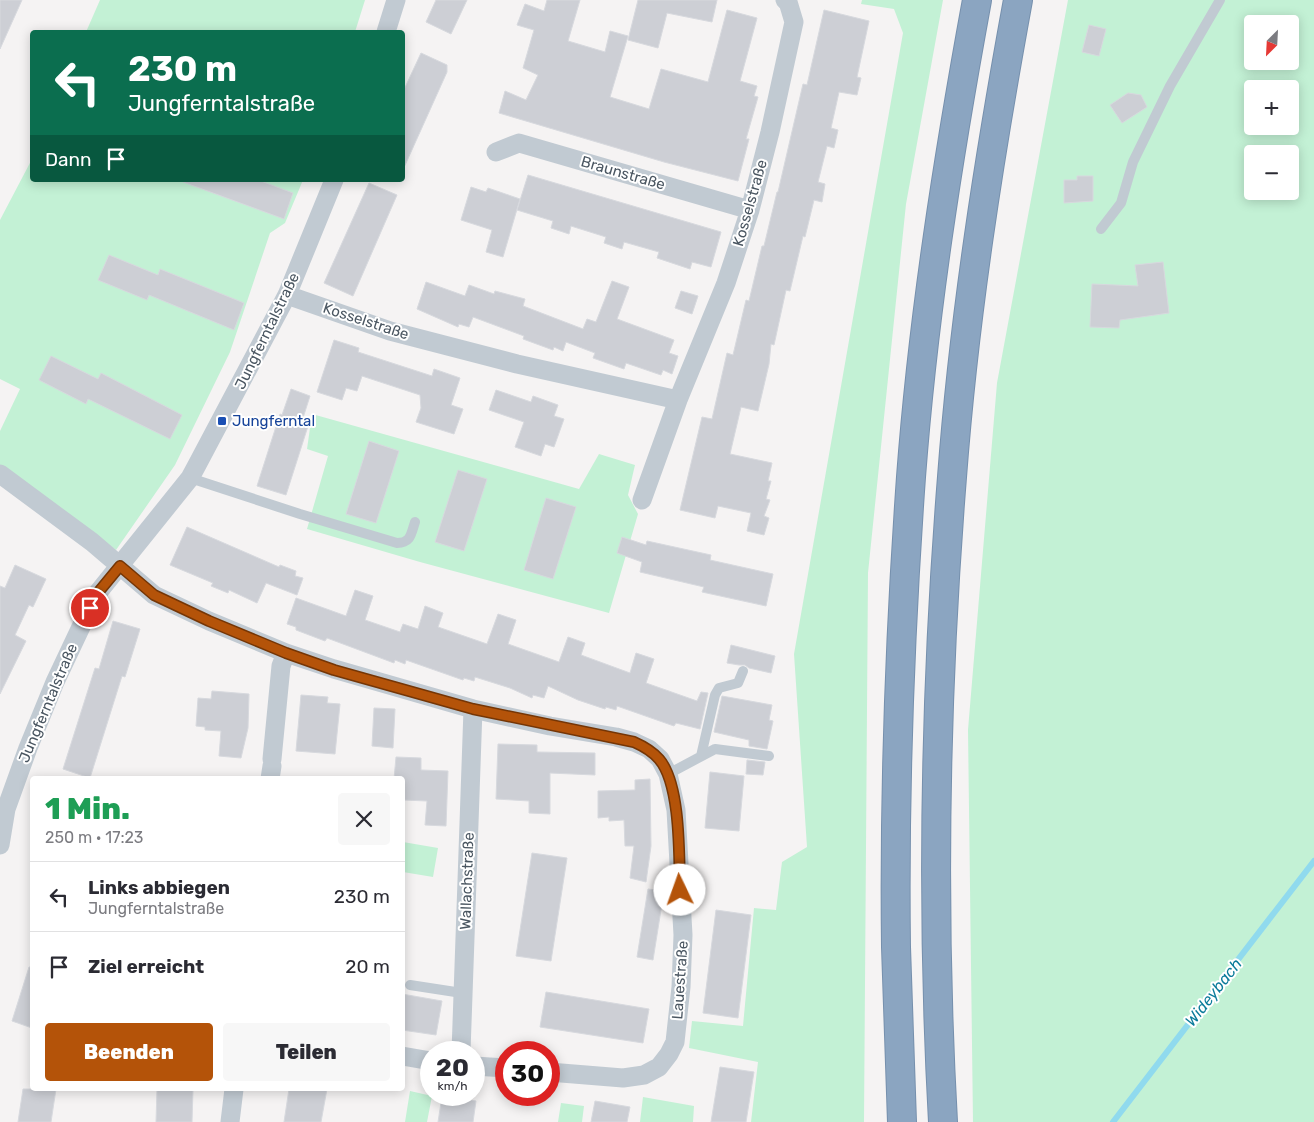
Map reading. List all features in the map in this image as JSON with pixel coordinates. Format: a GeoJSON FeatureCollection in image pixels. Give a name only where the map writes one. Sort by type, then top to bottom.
{"type":"FeatureCollection","features":[{"type":"Feature","properties":{"kind":"highway"},"geometry":{"type":"LineString","coordinates":[[902,1122],[896,945],[897,758],[900,662],[910,501],[920,385],[945,186],[977,0]]}},
{"type":"Feature","properties":{"kind":"highway"},"geometry":{"type":"LineString","coordinates":[[943,1122],[936,937],[937,762],[940,660],[951,485],[972,283],[991,152],[1018,0]]}},
{"type":"Feature","properties":{"kind":"street"},"geometry":{"type":"LineString","coordinates":[[387,30],[396,0]]}},
{"type":"Feature","properties":{"kind":"street","name":"Kosselstraße"},"geometry":{"type":"LineString","coordinates":[[642,500],[678,400],[726,283],[750,210],[770,132],[794,22],[788,2],[785,0]]}},
{"type":"Feature","properties":{"kind":"street","name":"Braunstraße"},"geometry":{"type":"LineString","coordinates":[[496,152],[520,143],[750,210]]}},
{"type":"Feature","properties":{"kind":"street","name":"Jungferntalstraße"},"geometry":{"type":"LineString","coordinates":[[0,845],[3,809],[55,682],[96,595],[190,478],[227,412],[287,296],[333,182]]}},
{"type":"Feature","properties":{"kind":"street","name":"Kosselstraße"},"geometry":{"type":"LineString","coordinates":[[287,296],[390,331],[517,364],[678,400]]}},
{"type":"Feature","properties":{"kind":"street","name":"Lauestraße"},"geometry":{"type":"LineString","coordinates":[[0,474],[92,542],[154,595],[209,621],[286,653],[344,672],[473,709],[634,742],[649,749],[660,759],[668,774],[676,810],[683,935],[681,987],[675,1042],[669,1054],[658,1067],[644,1075],[623,1078],[560,1073]]}},
{"type":"Feature","properties":{"kind":"street"},"geometry":{"type":"LineString","coordinates":[[271,768],[281,666],[286,653]]}},
{"type":"Feature","properties":{"kind":"street","name":"Wallachstraße"},"geometry":{"type":"LineString","coordinates":[[461,1041],[473,709]]}},
{"type":"Feature","properties":{"kind":"street"},"geometry":{"type":"LineString","coordinates":[[405,1056],[420,1058]]}},
{"type":"Feature","properties":{"kind":"street"},"geometry":{"type":"LineString","coordinates":[[230,1122],[234,1091]]}},
{"type":"Feature","properties":{"kind":"lane"},"geometry":{"type":"LineString","coordinates":[[1101,229],[1121,203],[1133,162],[1166,94],[1220,0]]}},
{"type":"Feature","properties":{"kind":"lane"},"geometry":{"type":"LineString","coordinates":[[190,478],[397,543],[405,543],[410,538],[415,522]]}},
{"type":"Feature","properties":{"kind":"lane"},"geometry":{"type":"LineString","coordinates":[[701,756],[715,695],[719,688],[738,683],[743,671]]}},
{"type":"Feature","properties":{"kind":"lane"},"geometry":{"type":"LineString","coordinates":[[668,774],[715,749],[769,756]]}},
{"type":"Feature","properties":{"kind":"lane"},"geometry":{"type":"LineString","coordinates":[[410,985],[462,993]]}},
{"type":"Feature","properties":{"kind":"green space"},"geometry":{"type":"Polygon","coordinates":[[[100,0],[365,0],[356,30],[87,30],[100,0]]]}},
{"type":"Feature","properties":{"kind":"green space"},"geometry":{"type":"Polygon","coordinates":[[[862,0],[943,0],[906,204],[868,573],[864,1122],[751,1122],[758,1062],[689,1048],[692,1021],[743,1026],[754,908],[776,910],[782,862],[807,847],[794,654],[903,33],[894,9],[861,4],[862,0]]]}},
{"type":"Feature","properties":{"kind":"green space"},"geometry":{"type":"Polygon","coordinates":[[[1068,0],[1314,0],[1314,1122],[973,1122],[968,730],[997,383],[1068,0]]]}},
{"type":"Feature","properties":{"kind":"green space"},"geometry":{"type":"Polygon","coordinates":[[[30,163],[30,182],[302,182],[285,223],[270,233],[230,352],[175,465],[116,550],[0,468],[0,431],[20,389],[0,379],[0,220],[30,163]]]}},
{"type":"Feature","properties":{"kind":"green space"},"geometry":{"type":"Polygon","coordinates":[[[312,414],[579,489],[599,454],[635,465],[628,495],[638,514],[609,613],[420,562],[307,529],[328,456],[307,449],[312,414]]]}},
{"type":"Feature","properties":{"kind":"green space"},"geometry":{"type":"Polygon","coordinates":[[[405,842],[438,848],[433,877],[405,872],[405,842]]]}},
{"type":"Feature","properties":{"kind":"green space"},"geometry":{"type":"Polygon","coordinates":[[[410,1091],[420,1093],[420,1106],[430,1106],[427,1122],[405,1122],[410,1091]]]}},
{"type":"Feature","properties":{"kind":"green space"},"geometry":{"type":"Polygon","coordinates":[[[643,1097],[694,1106],[693,1122],[640,1122],[643,1097]]]}},
{"type":"Feature","properties":{"kind":"green space"},"geometry":{"type":"Polygon","coordinates":[[[561,1103],[584,1106],[582,1122],[558,1122],[561,1103]]]}},
{"type":"Feature","properties":{"kind":"building"},"geometry":{"type":"Polygon","coordinates":[[[0,0],[22,0],[0,49],[0,0]]]}},
{"type":"Feature","properties":{"kind":"building"},"geometry":{"type":"Polygon","coordinates":[[[436,0],[467,0],[451,34],[426,22],[436,0]]]}},
{"type":"Feature","properties":{"kind":"building"},"geometry":{"type":"Polygon","coordinates":[[[547,0],[580,0],[568,41],[605,52],[610,31],[628,36],[610,97],[649,109],[661,69],[708,82],[727,10],[757,18],[740,81],[757,86],[754,96],[758,97],[746,139],[749,139],[738,181],[664,162],[499,113],[505,91],[526,100],[538,75],[523,68],[534,30],[517,25],[525,4],[544,11],[547,0]]]}},
{"type":"Feature","properties":{"kind":"building"},"geometry":{"type":"Polygon","coordinates":[[[638,0],[717,0],[712,22],[667,13],[658,48],[628,40],[638,0]]]}},
{"type":"Feature","properties":{"kind":"building"},"geometry":{"type":"Polygon","coordinates":[[[824,10],[869,21],[857,77],[861,78],[857,95],[839,92],[831,128],[838,130],[834,148],[827,146],[818,182],[825,184],[822,202],[814,200],[790,291],[786,290],[774,345],[771,344],[769,364],[758,411],[741,407],[730,454],[772,463],[768,481],[771,481],[766,499],[770,500],[764,516],[769,518],[764,535],[747,531],[751,513],[718,506],[715,518],[680,510],[702,417],[712,419],[727,353],[733,355],[746,300],[749,301],[762,246],[764,246],[778,192],[803,84],[807,85],[824,10]]]}},
{"type":"Feature","properties":{"kind":"building"},"geometry":{"type":"Polygon","coordinates":[[[1089,25],[1106,29],[1099,56],[1082,52],[1089,25]]]}},
{"type":"Feature","properties":{"kind":"building"},"geometry":{"type":"Polygon","coordinates":[[[421,53],[447,65],[447,72],[405,165],[405,88],[421,53]]]}},
{"type":"Feature","properties":{"kind":"building"},"geometry":{"type":"Polygon","coordinates":[[[1128,93],[1141,95],[1147,107],[1122,123],[1110,105],[1128,93]]]}},
{"type":"Feature","properties":{"kind":"building"},"geometry":{"type":"Polygon","coordinates":[[[528,175],[721,232],[711,267],[692,262],[690,269],[657,258],[659,252],[624,242],[622,249],[604,243],[606,237],[571,226],[569,234],[551,228],[553,221],[517,210],[528,175]]]}},
{"type":"Feature","properties":{"kind":"building"},"geometry":{"type":"Polygon","coordinates":[[[1077,176],[1093,176],[1093,201],[1064,203],[1064,180],[1077,180],[1077,176]]]}},
{"type":"Feature","properties":{"kind":"building"},"geometry":{"type":"Polygon","coordinates":[[[183,182],[263,182],[293,193],[284,219],[183,182]]]}},
{"type":"Feature","properties":{"kind":"building"},"geometry":{"type":"Polygon","coordinates":[[[369,183],[397,195],[353,296],[324,283],[369,183]]]}},
{"type":"Feature","properties":{"kind":"building"},"geometry":{"type":"Polygon","coordinates":[[[471,187],[486,192],[488,188],[520,199],[503,257],[486,252],[492,230],[461,220],[471,187]]]}},
{"type":"Feature","properties":{"kind":"building"},"geometry":{"type":"Polygon","coordinates":[[[109,255],[158,275],[160,269],[244,303],[234,330],[149,295],[147,300],[98,280],[109,255]]]}},
{"type":"Feature","properties":{"kind":"building"},"geometry":{"type":"Polygon","coordinates":[[[1163,262],[1169,313],[1120,320],[1119,328],[1090,327],[1092,284],[1138,286],[1135,265],[1163,262]]]}},
{"type":"Feature","properties":{"kind":"building"},"geometry":{"type":"Polygon","coordinates":[[[612,281],[629,287],[617,319],[674,340],[669,353],[678,356],[672,374],[663,370],[661,375],[626,363],[624,369],[593,358],[595,353],[566,342],[563,351],[554,347],[553,350],[523,339],[524,336],[473,317],[469,327],[459,324],[458,327],[417,309],[426,282],[465,296],[469,285],[494,294],[495,291],[525,299],[523,306],[583,329],[587,319],[596,322],[612,281]]]}},
{"type":"Feature","properties":{"kind":"building"},"geometry":{"type":"Polygon","coordinates":[[[681,291],[698,296],[692,314],[675,308],[681,291]]]}},
{"type":"Feature","properties":{"kind":"building"},"geometry":{"type":"Polygon","coordinates":[[[334,340],[359,348],[358,352],[432,376],[434,369],[460,378],[451,405],[463,409],[454,434],[416,422],[421,408],[420,395],[362,376],[357,391],[346,388],[342,400],[317,392],[334,340]]]}},
{"type":"Feature","properties":{"kind":"building"},"geometry":{"type":"Polygon","coordinates":[[[51,356],[98,379],[101,373],[182,415],[170,439],[88,399],[86,404],[39,380],[51,356]]]}},
{"type":"Feature","properties":{"kind":"building"},"geometry":{"type":"Polygon","coordinates":[[[291,389],[310,396],[302,421],[309,423],[286,495],[257,486],[280,414],[282,415],[291,389]]]}},
{"type":"Feature","properties":{"kind":"building"},"geometry":{"type":"Polygon","coordinates":[[[496,390],[531,402],[533,396],[558,405],[554,416],[564,419],[554,447],[545,444],[541,456],[515,447],[524,422],[489,410],[496,390]]]}},
{"type":"Feature","properties":{"kind":"building"},"geometry":{"type":"Polygon","coordinates":[[[369,441],[399,451],[376,523],[346,514],[369,441]]]}},
{"type":"Feature","properties":{"kind":"building"},"geometry":{"type":"Polygon","coordinates":[[[458,470],[487,479],[464,551],[435,542],[458,470]]]}},
{"type":"Feature","properties":{"kind":"building"},"geometry":{"type":"Polygon","coordinates":[[[546,498],[576,507],[553,579],[524,570],[546,498]]]}},
{"type":"Feature","properties":{"kind":"building"},"geometry":{"type":"Polygon","coordinates":[[[187,527],[279,567],[280,565],[296,571],[295,576],[303,578],[297,595],[266,583],[257,603],[229,590],[228,593],[211,586],[213,583],[170,565],[187,527]]]}},
{"type":"Feature","properties":{"kind":"building"},"geometry":{"type":"Polygon","coordinates":[[[622,537],[646,545],[647,541],[711,555],[710,560],[773,574],[766,606],[702,592],[704,587],[640,572],[642,562],[617,553],[622,537]]]}},
{"type":"Feature","properties":{"kind":"building"},"geometry":{"type":"Polygon","coordinates":[[[15,565],[46,579],[33,607],[29,605],[15,635],[26,641],[0,694],[0,586],[5,588],[15,565]]]}},
{"type":"Feature","properties":{"kind":"building"},"geometry":{"type":"Polygon","coordinates":[[[355,590],[373,596],[365,620],[400,632],[403,624],[418,629],[425,606],[443,613],[438,627],[487,644],[498,614],[516,620],[508,644],[559,662],[568,637],[585,643],[581,655],[630,673],[636,653],[654,659],[646,683],[697,701],[701,692],[708,693],[700,729],[676,723],[674,726],[617,706],[616,710],[606,707],[605,709],[578,700],[548,686],[544,698],[533,695],[532,698],[510,688],[475,677],[474,681],[464,678],[463,680],[406,660],[405,664],[395,660],[394,663],[327,638],[325,641],[296,630],[296,627],[287,624],[296,598],[346,616],[355,590]]]}},
{"type":"Feature","properties":{"kind":"building"},"geometry":{"type":"Polygon","coordinates":[[[113,621],[140,629],[125,677],[122,676],[91,776],[84,776],[63,769],[95,668],[99,669],[113,621]]]}},
{"type":"Feature","properties":{"kind":"building"},"geometry":{"type":"Polygon","coordinates":[[[731,645],[775,656],[771,673],[749,668],[745,665],[727,663],[731,645]]]}},
{"type":"Feature","properties":{"kind":"building"},"geometry":{"type":"Polygon","coordinates":[[[212,691],[249,694],[248,728],[241,758],[219,756],[221,731],[205,730],[205,727],[196,726],[198,698],[211,699],[212,691]]]}},
{"type":"Feature","properties":{"kind":"building"},"geometry":{"type":"Polygon","coordinates":[[[301,695],[328,697],[327,703],[340,704],[335,754],[296,751],[301,695]]]}},
{"type":"Feature","properties":{"kind":"building"},"geometry":{"type":"Polygon","coordinates":[[[722,696],[772,705],[769,720],[773,721],[767,749],[749,746],[749,740],[714,732],[722,696]]]}},
{"type":"Feature","properties":{"kind":"building"},"geometry":{"type":"Polygon","coordinates":[[[374,708],[395,709],[393,748],[372,746],[374,708]]]}},
{"type":"Feature","properties":{"kind":"building"},"geometry":{"type":"Polygon","coordinates":[[[498,744],[537,745],[537,752],[595,753],[595,775],[550,773],[550,814],[529,813],[529,801],[496,799],[498,744]]]}},
{"type":"Feature","properties":{"kind":"building"},"geometry":{"type":"Polygon","coordinates":[[[396,757],[421,758],[421,770],[448,771],[446,826],[425,825],[427,801],[405,800],[405,776],[394,776],[396,757]]]}},
{"type":"Feature","properties":{"kind":"building"},"geometry":{"type":"Polygon","coordinates":[[[747,760],[765,762],[763,775],[746,774],[747,760]]]}},
{"type":"Feature","properties":{"kind":"building"},"geometry":{"type":"Polygon","coordinates":[[[710,772],[744,776],[739,831],[705,828],[710,772]]]}},
{"type":"Feature","properties":{"kind":"building"},"geometry":{"type":"Polygon","coordinates":[[[650,779],[651,846],[646,882],[630,878],[634,846],[625,846],[624,820],[609,821],[609,817],[598,818],[598,791],[635,790],[635,780],[650,779]]]}},
{"type":"Feature","properties":{"kind":"building"},"geometry":{"type":"Polygon","coordinates":[[[532,853],[567,858],[551,961],[516,956],[532,853]]]}},
{"type":"Feature","properties":{"kind":"building"},"geometry":{"type":"Polygon","coordinates":[[[648,889],[664,891],[653,960],[637,957],[648,889]]]}},
{"type":"Feature","properties":{"kind":"building"},"geometry":{"type":"Polygon","coordinates":[[[716,910],[751,915],[738,1018],[703,1013],[716,910]]]}},
{"type":"Feature","properties":{"kind":"building"},"geometry":{"type":"Polygon","coordinates":[[[29,967],[30,967],[30,1027],[12,1021],[29,967]]]}},
{"type":"Feature","properties":{"kind":"building"},"geometry":{"type":"Polygon","coordinates":[[[546,992],[649,1009],[643,1043],[540,1027],[546,992]]]}},
{"type":"Feature","properties":{"kind":"building"},"geometry":{"type":"Polygon","coordinates":[[[405,995],[442,1001],[436,1035],[405,1030],[405,995]]]}},
{"type":"Feature","properties":{"kind":"building"},"geometry":{"type":"Polygon","coordinates":[[[720,1067],[754,1072],[746,1122],[711,1122],[720,1067]]]}},
{"type":"Feature","properties":{"kind":"building"},"geometry":{"type":"Polygon","coordinates":[[[23,1089],[30,1089],[30,1091],[56,1091],[51,1122],[18,1122],[23,1089]]]}},
{"type":"Feature","properties":{"kind":"building"},"geometry":{"type":"Polygon","coordinates":[[[157,1091],[193,1091],[192,1122],[156,1122],[157,1091]]]}},
{"type":"Feature","properties":{"kind":"building"},"geometry":{"type":"Polygon","coordinates":[[[289,1091],[327,1091],[321,1122],[284,1122],[289,1091]]]}},
{"type":"Feature","properties":{"kind":"building"},"geometry":{"type":"Polygon","coordinates":[[[595,1101],[630,1107],[627,1122],[591,1122],[595,1101]]]}},
{"type":"Feature","properties":{"kind":"building"},"geometry":{"type":"Polygon","coordinates":[[[440,1106],[475,1106],[473,1122],[438,1122],[440,1106]]]}},
{"type":"Feature","properties":{"kind":"waterway","name":"Wideybach"},"geometry":{"type":"LineString","coordinates":[[1113,1122],[1314,861]]}},
{"type":"Feature","properties":{"kind":"place","name":"Jungferntal"},"geometry":{"type":"Point","coordinates":[222,421]}},
{"type":"Feature","properties":{"kind":"route"},"geometry":{"type":"LineString","coordinates":[[90,608],[96,595],[120,566],[154,595],[209,621],[286,653],[334,670],[473,709],[550,726],[616,737],[649,749],[660,759],[668,774],[673,790],[676,810],[680,890]]}}]}
